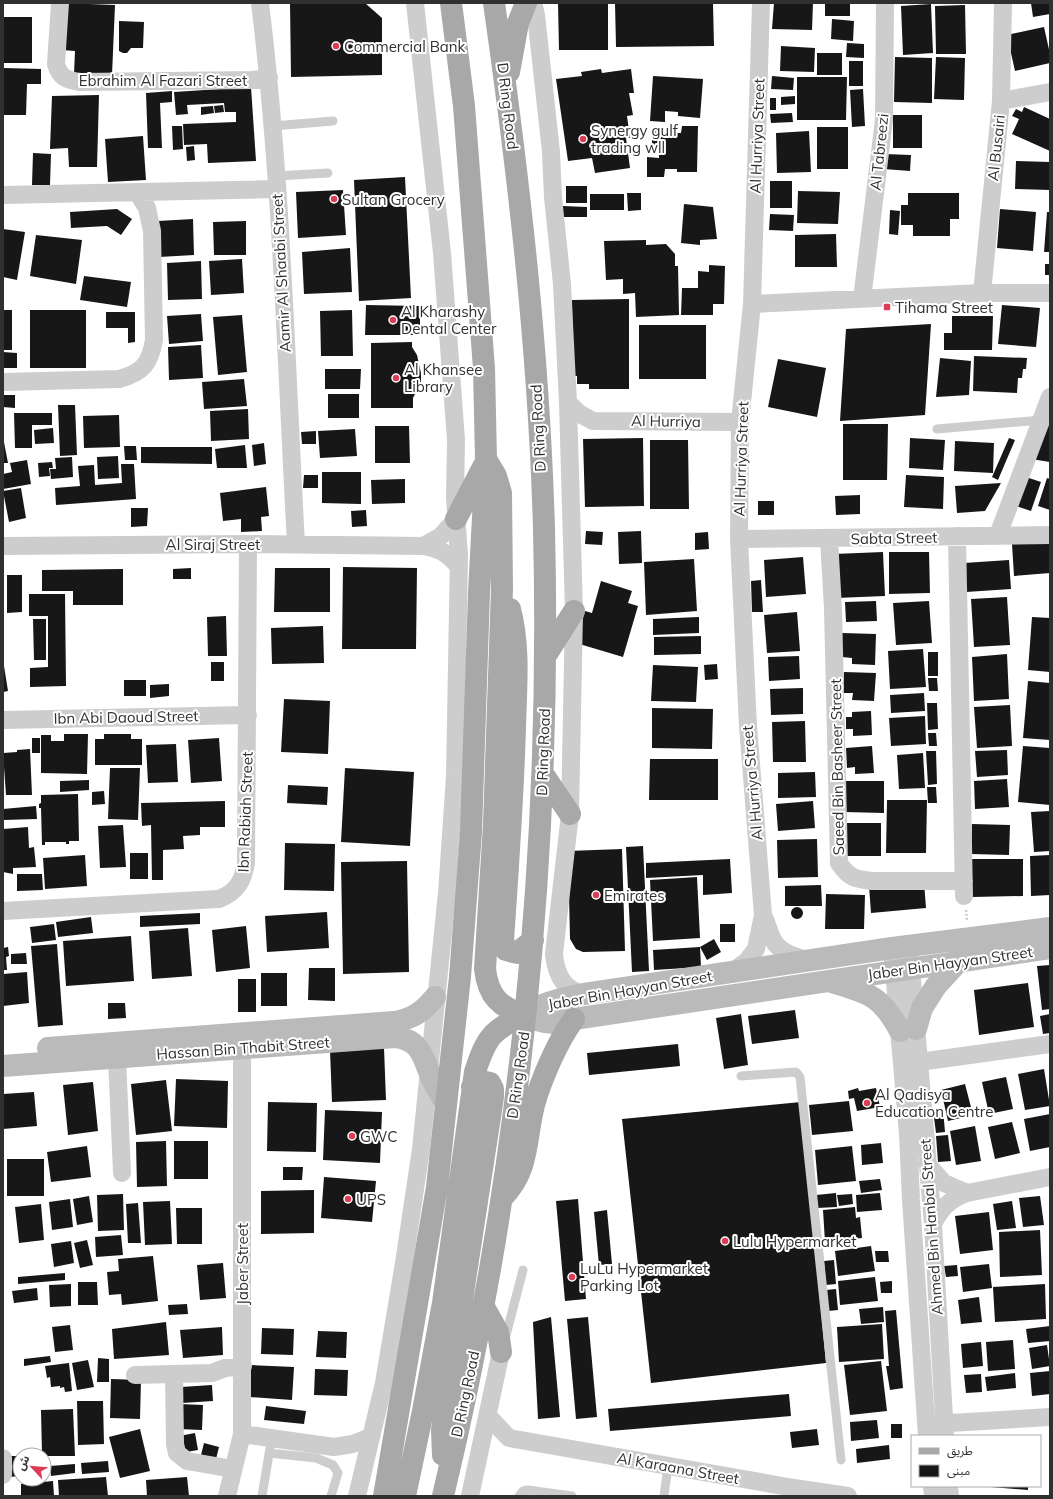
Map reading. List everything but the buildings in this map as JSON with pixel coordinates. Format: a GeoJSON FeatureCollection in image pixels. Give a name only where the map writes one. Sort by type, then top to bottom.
{"type":"FeatureCollection","features":[{"type":"Feature","properties":{"kind":"main road"},"geometry":{"type":"LineString","coordinates":[[384,1496],[437,1186],[460,976],[471,832],[486,460],[484,368],[464,106],[451,3]]}},
{"type":"Feature","properties":{"kind":"main road","name":"D Ring Road"},"geometry":{"type":"LineString","coordinates":[[445,1487],[483,1304],[501,1198],[526,1015],[533,940],[543,774],[545,657],[544,527],[533,344],[524,236],[494,3]]}},
{"type":"Feature","properties":{"kind":"main road"},"geometry":{"type":"LineString","coordinates":[[506,89],[518,23],[526,3]]}},
{"type":"Feature","properties":{"kind":"main road"},"geometry":{"type":"LineString","coordinates":[[456,519],[486,460]]}},
{"type":"Feature","properties":{"kind":"main road"},"geometry":{"type":"LineString","coordinates":[[486,460],[496,476],[501,493],[502,588],[494,824],[486,969],[488,988],[495,997],[503,1006],[526,1015]]}},
{"type":"Feature","properties":{"kind":"main road"},"geometry":{"type":"LineString","coordinates":[[502,588],[513,621],[516,648],[513,789],[503,940],[506,950],[517,953],[533,940]]}},
{"type":"Feature","properties":{"kind":"main road"},"geometry":{"type":"LineString","coordinates":[[545,657],[574,611]]}},
{"type":"Feature","properties":{"kind":"main road"},"geometry":{"type":"LineString","coordinates":[[543,774],[570,814]]}},
{"type":"Feature","properties":{"kind":"main road"},"geometry":{"type":"LineString","coordinates":[[405,1496],[423,1411],[443,1303],[472,1087],[480,1058],[496,1030],[505,1024],[526,1015]]}},
{"type":"Feature","properties":{"kind":"main road"},"geometry":{"type":"LineString","coordinates":[[501,1198],[518,1178],[523,1166],[537,1097],[561,1038],[574,1020]]}},
{"type":"Feature","properties":{"kind":"main road"},"geometry":{"type":"LineString","coordinates":[[445,1487],[442,1430],[493,1098],[493,1089],[490,1083],[481,1081],[472,1087]]}},
{"type":"Feature","properties":{"kind":"main road"},"geometry":{"type":"LineString","coordinates":[[483,1304],[498,1332],[501,1352]]}},
{"type":"Feature","properties":{"kind":"street","name":"Ebrahim Al Fazari Street"},"geometry":{"type":"LineString","coordinates":[[60,3],[56,64],[58,72],[62,77],[70,80],[80,82],[254,80],[269,78]]}},
{"type":"Feature","properties":{"kind":"street","name":"Aamir Al Shaabi Street"},"geometry":{"type":"LineString","coordinates":[[260,3],[273,126],[296,544]]}},
{"type":"Feature","properties":{"kind":"street"},"geometry":{"type":"LineString","coordinates":[[357,1496],[384,1383],[421,1149],[435,997],[447,893],[455,776],[459,567],[459,542],[454,498],[456,440],[442,253],[416,3]]}},
{"type":"Feature","properties":{"kind":"street","name":"D Ring Road"},"geometry":{"type":"LineString","coordinates":[[533,3],[536,14],[551,152],[553,197],[562,284],[568,402],[574,611],[570,814],[554,954],[555,967],[559,978],[568,988],[576,993],[584,994]]}},
{"type":"Feature","properties":{"kind":"street","name":"Al Hurriya Street"},"geometry":{"type":"LineString","coordinates":[[729,973],[747,961],[752,955],[758,942],[763,915],[748,726],[739,539],[740,422],[752,304],[761,3]]}},
{"type":"Feature","properties":{"kind":"street","name":"Al Tabreezi"},"geometry":{"type":"LineString","coordinates":[[862,299],[884,120],[885,3]]}},
{"type":"Feature","properties":{"kind":"street","name":"Al Busairi"},"geometry":{"type":"LineString","coordinates":[[982,293],[1001,101],[1003,3]]}},
{"type":"Feature","properties":{"kind":"street"},"geometry":{"type":"LineString","coordinates":[[1001,101],[1050,92]]}},
{"type":"Feature","properties":{"kind":"street"},"geometry":{"type":"LineString","coordinates":[[3,194],[137,192],[276,183]]}},
{"type":"Feature","properties":{"kind":"street"},"geometry":{"type":"LineString","coordinates":[[3,382],[119,379],[133,376],[144,367],[152,355],[154,340],[152,231],[147,208],[137,192]]}},
{"type":"Feature","properties":{"kind":"street"},"geometry":{"type":"LineString","coordinates":[[752,304],[982,293],[1050,294]]}},
{"type":"Feature","properties":{"kind":"street"},"geometry":{"type":"LineString","coordinates":[[998,536],[1050,397]]}},
{"type":"Feature","properties":{"kind":"street","name":"Al Hurriya"},"geometry":{"type":"LineString","coordinates":[[568,402],[580,414],[593,420],[740,422]]}},
{"type":"Feature","properties":{"kind":"street"},"geometry":{"type":"LineString","coordinates":[[569,440],[579,429],[593,420]]}},
{"type":"Feature","properties":{"kind":"street","name":"Al Siraj Street"},"geometry":{"type":"LineString","coordinates":[[423,546],[441,536],[456,519]]}},
{"type":"Feature","properties":{"kind":"street","name":"Sabta Street"},"geometry":{"type":"LineString","coordinates":[[739,539],[1050,535]]}},
{"type":"Feature","properties":{"kind":"street"},"geometry":{"type":"LineString","coordinates":[[957,536],[964,889]]}},
{"type":"Feature","properties":{"kind":"street","name":"Saeed Bin Basheer Street"},"geometry":{"type":"LineString","coordinates":[[828,539],[833,609],[839,863],[846,874],[858,880],[964,889]]}},
{"type":"Feature","properties":{"kind":"street","name":"Ibn Rabiah Street"},"geometry":{"type":"LineString","coordinates":[[3,911],[219,899],[230,895],[238,888],[244,876],[246,863],[248,544]]}},
{"type":"Feature","properties":{"kind":"street","name":"Al Siraj Street"},"geometry":{"type":"LineString","coordinates":[[3,546],[296,544],[423,546],[444,552],[452,558],[459,567]]}},
{"type":"Feature","properties":{"kind":"street","name":"Ibn Abi Daoud Street"},"geometry":{"type":"LineString","coordinates":[[3,720],[248,715]]}},
{"type":"Feature","properties":{"kind":"street","name":"Al Hurriya Street"},"geometry":{"type":"LineString","coordinates":[[763,915],[777,945],[790,955],[808,960]]}},
{"type":"Feature","properties":{"kind":"street","name":"Jaber Bin Hayyan Street"},"geometry":{"type":"LineString","coordinates":[[1050,928],[808,960],[584,994],[548,1002],[534,1008],[526,1015],[546,1024],[1050,948]]}},
{"type":"Feature","properties":{"kind":"street","name":"Ahmed Bin Hanbal Street"},"geometry":{"type":"LineString","coordinates":[[900,947],[908,1030],[927,1430]]}},
{"type":"Feature","properties":{"kind":"street"},"geometry":{"type":"LineString","coordinates":[[827,981],[868,994],[879,1000],[908,1030],[936,986],[958,962]]}},
{"type":"Feature","properties":{"kind":"street","name":"Hassan Bin Thabit Street"},"geometry":{"type":"LineString","coordinates":[[3,1066],[122,1050],[246,1040],[405,1020],[425,1009],[435,997]]}},
{"type":"Feature","properties":{"kind":"street","name":"Ahmed Bin Hanbal Street"},"geometry":{"type":"LineString","coordinates":[[908,1030],[919,1062],[933,1224],[945,1429]]}},
{"type":"Feature","properties":{"kind":"street","name":"Hassan Bin Thabit Street"},"geometry":{"type":"LineString","coordinates":[[246,1040],[403,1038],[417,1046],[428,1067],[438,1092],[446,1103]]}},
{"type":"Feature","properties":{"kind":"street","name":"Jaber Street"},"geometry":{"type":"LineString","coordinates":[[227,1496],[242,1434],[246,1040]]}},
{"type":"Feature","properties":{"kind":"street"},"geometry":{"type":"LineString","coordinates":[[919,1062],[1050,1044]]}},
{"type":"Feature","properties":{"kind":"street"},"geometry":{"type":"LineString","coordinates":[[122,1050],[122,1173]]}},
{"type":"Feature","properties":{"kind":"street","name":"Hassan Bin Thabit Street"},"geometry":{"type":"LineString","coordinates":[[3,1051],[122,1050]]}},
{"type":"Feature","properties":{"kind":"street"},"geometry":{"type":"LineString","coordinates":[[927,1164],[944,1183],[967,1193]]}},
{"type":"Feature","properties":{"kind":"street"},"geometry":{"type":"LineString","coordinates":[[933,1224],[938,1213],[946,1204],[956,1197],[967,1193],[1050,1177]]}},
{"type":"Feature","properties":{"kind":"street","name":"D Ring Road"},"geometry":{"type":"LineString","coordinates":[[470,1496],[501,1352]]}},
{"type":"Feature","properties":{"kind":"street"},"geometry":{"type":"LineString","coordinates":[[923,1370],[941,1367]]}},
{"type":"Feature","properties":{"kind":"street"},"geometry":{"type":"LineString","coordinates":[[135,1375],[212,1373],[226,1377],[243,1372]]}},
{"type":"Feature","properties":{"kind":"street"},"geometry":{"type":"LineString","coordinates":[[174,1374],[175,1444],[177,1452],[188,1461],[232,1473]]}},
{"type":"Feature","properties":{"kind":"street"},"geometry":{"type":"LineString","coordinates":[[477,1464],[490,1448],[508,1438],[488,1416]]}},
{"type":"Feature","properties":{"kind":"street"},"geometry":{"type":"LineString","coordinates":[[927,1430],[1050,1417]]}},
{"type":"Feature","properties":{"kind":"street"},"geometry":{"type":"LineString","coordinates":[[242,1434],[270,1446],[334,1448],[353,1444],[370,1437]]}},
{"type":"Feature","properties":{"kind":"street","name":"Al Karaana Street"},"geometry":{"type":"LineString","coordinates":[[508,1438],[668,1466],[793,1492],[848,1496]]}},
{"type":"Feature","properties":{"kind":"street"},"geometry":{"type":"LineString","coordinates":[[334,1448],[352,1459],[361,1478]]}},
{"type":"Feature","properties":{"kind":"street"},"geometry":{"type":"LineString","coordinates":[[3,1458],[3,1475]]}},
{"type":"Feature","properties":{"kind":"lane"},"geometry":{"type":"LineString","coordinates":[[273,126],[333,121]]}},
{"type":"Feature","properties":{"kind":"lane"},"geometry":{"type":"LineString","coordinates":[[276,183],[328,173]]}},
{"type":"Feature","properties":{"kind":"lane"},"geometry":{"type":"LineString","coordinates":[[937,429],[1041,420]]}},
{"type":"Feature","properties":{"kind":"lane"},"geometry":{"type":"LineString","coordinates":[[741,1076],[796,1072],[800,1076],[841,1460]]}},
{"type":"Feature","properties":{"kind":"lane","name":"D Ring Road"},"geometry":{"type":"LineString","coordinates":[[501,1352],[523,1270]]}},
{"type":"Feature","properties":{"kind":"lane"},"geometry":{"type":"LineString","coordinates":[[262,1496],[270,1446],[316,1458],[333,1465],[338,1473],[331,1496]]}},
{"type":"Feature","properties":{"kind":"lane"},"geometry":{"type":"LineString","coordinates":[[664,1496],[668,1466]]}},
{"type":"Feature","properties":{"kind":"lane"},"geometry":{"type":"LineString","coordinates":[[519,1496],[523,1491],[528,1490],[572,1496]]}},
{"type":"Feature","properties":{"kind":"path"},"geometry":{"type":"LineString","coordinates":[[964,889],[970,938]]}},
{"type":"Feature","properties":{"kind":"place","name":"Commercial Bank"},"geometry":{"type":"Point","coordinates":[336,46]}},
{"type":"Feature","properties":{"kind":"place","name":"Synergy gulf trading wll"},"geometry":{"type":"Point","coordinates":[583,139]}},
{"type":"Feature","properties":{"kind":"place","name":"Sultan Grocery"},"geometry":{"type":"Point","coordinates":[334,199]}},
{"type":"Feature","properties":{"kind":"place","name":"Tihama Street"},"geometry":{"type":"Point","coordinates":[887,307]}},
{"type":"Feature","properties":{"kind":"place","name":"Al Kharashy Dental Center"},"geometry":{"type":"Point","coordinates":[393,320]}},
{"type":"Feature","properties":{"kind":"place","name":"Al Khansee Library"},"geometry":{"type":"Point","coordinates":[396,378]}},
{"type":"Feature","properties":{"kind":"place","name":"Emirates"},"geometry":{"type":"Point","coordinates":[596,895]}},
{"type":"Feature","properties":{"kind":"place","name":"Al Qadisya Education Centre"},"geometry":{"type":"Point","coordinates":[867,1103]}},
{"type":"Feature","properties":{"kind":"place","name":"GWC"},"geometry":{"type":"Point","coordinates":[352,1136]}},
{"type":"Feature","properties":{"kind":"place","name":"UPS"},"geometry":{"type":"Point","coordinates":[348,1199]}},
{"type":"Feature","properties":{"kind":"place","name":"Lulu Hypermarket"},"geometry":{"type":"Point","coordinates":[725,1241]}},
{"type":"Feature","properties":{"kind":"place","name":"LuLu Hypermarket Parking Lot"},"geometry":{"type":"Point","coordinates":[572,1277]}}]}
